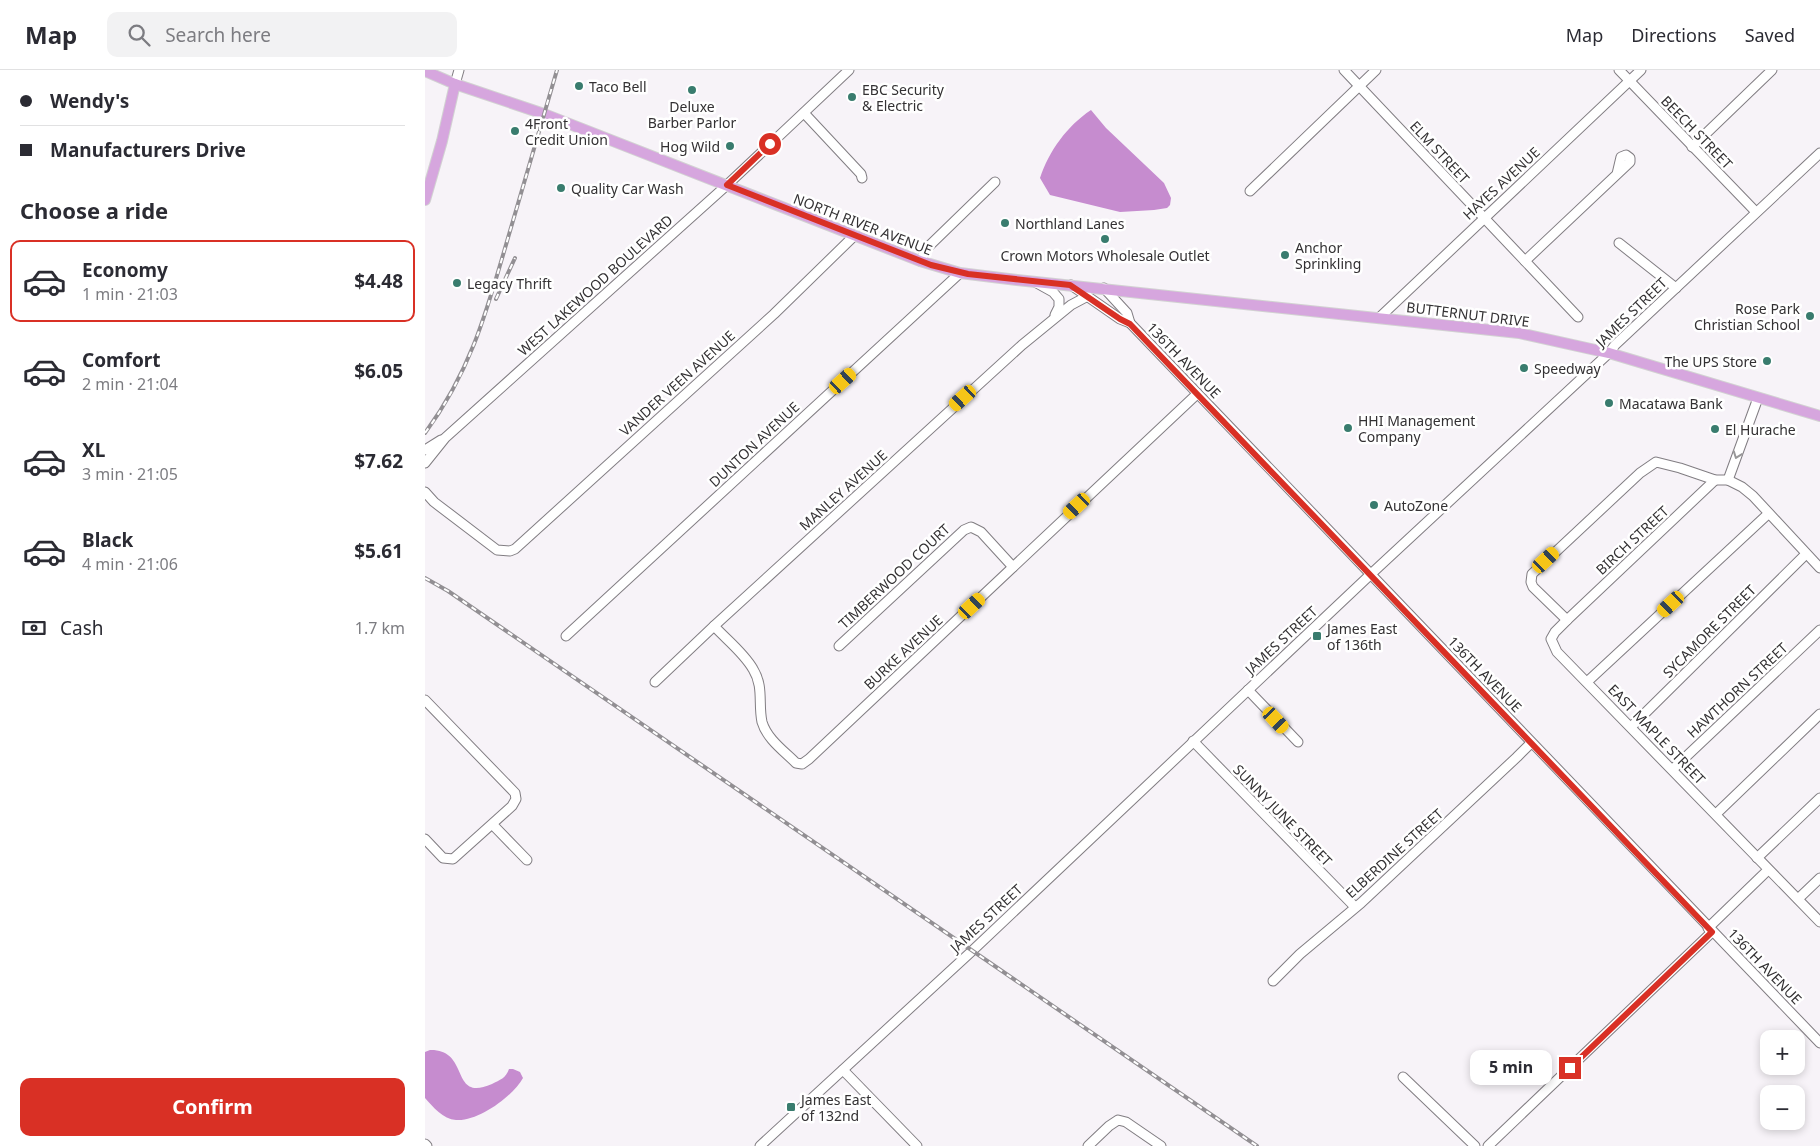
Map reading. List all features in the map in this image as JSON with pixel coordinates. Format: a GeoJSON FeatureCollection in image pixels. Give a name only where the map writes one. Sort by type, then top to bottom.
{"type":"FeatureCollection","features":[{"type":"Feature","properties":{"kind":"main road","name":"NORTH RIVER AVENUE"},"geometry":{"type":"LineString","coordinates":[[425,71],[455,84],[544,114],[920,261],[961,272],[1104,288]]}},
{"type":"Feature","properties":{"kind":"main road"},"geometry":{"type":"LineString","coordinates":[[425,200],[442,141],[455,84]]}},
{"type":"Feature","properties":{"kind":"main road","name":"BUTTERNUT DRIVE"},"geometry":{"type":"LineString","coordinates":[[1104,288],[1519,333],[1609,354],[1820,416]]}},
{"type":"Feature","properties":{"kind":"street"},"geometry":{"type":"LineString","coordinates":[[455,84],[459,70]]}},
{"type":"Feature","properties":{"kind":"street","name":"WEST LAKEWOOD BOULEVARD"},"geometry":{"type":"LineString","coordinates":[[425,463],[445,438],[727,185],[849,70]]}},
{"type":"Feature","properties":{"kind":"street","name":"ELM STREET"},"geometry":{"type":"LineString","coordinates":[[1344,70],[1578,317]]}},
{"type":"Feature","properties":{"kind":"street"},"geometry":{"type":"LineString","coordinates":[[1250,191],[1376,70]]}},
{"type":"Feature","properties":{"kind":"street","name":"BEECH STREET"},"geometry":{"type":"LineString","coordinates":[[1619,70],[1756,212]]}},
{"type":"Feature","properties":{"kind":"street","name":"HAYES AVENUE"},"geometry":{"type":"LineString","coordinates":[[1380,317],[1641,70]]}},
{"type":"Feature","properties":{"kind":"street"},"geometry":{"type":"LineString","coordinates":[[1692,147],[1772,70]]}},
{"type":"Feature","properties":{"kind":"street"},"geometry":{"type":"LineString","coordinates":[[804,113],[863,178]]}},
{"type":"Feature","properties":{"kind":"street","name":"JAMES STREET"},"geometry":{"type":"LineString","coordinates":[[760,1146],[1609,354],[1615,345],[1820,153]]}},
{"type":"Feature","properties":{"kind":"street"},"geometry":{"type":"LineString","coordinates":[[1525,261],[1617,174]]}},
{"type":"Feature","properties":{"kind":"street"},"geometry":{"type":"LineString","coordinates":[[920,261],[928,247],[995,182]]}},
{"type":"Feature","properties":{"kind":"street","name":"VANDER VEEN AVENUE"},"geometry":{"type":"LineString","coordinates":[[430,502],[497,550],[510,551],[515,549],[774,314],[855,236]]}},
{"type":"Feature","properties":{"kind":"street"},"geometry":{"type":"LineString","coordinates":[[1619,243],[1676,288]]}},
{"type":"Feature","properties":{"kind":"street","name":"DUNTON AVENUE"},"geometry":{"type":"LineString","coordinates":[[566,636],[961,272]]}},
{"type":"Feature","properties":{"kind":"street"},"geometry":{"type":"LineString","coordinates":[[1034,281],[1053,292],[1059,299],[1059,308],[1052,319]]}},
{"type":"Feature","properties":{"kind":"street","name":"136TH AVENUE"},"geometry":{"type":"LineString","coordinates":[[1070,285],[1130,324],[1820,1043]]}},
{"type":"Feature","properties":{"kind":"street","name":"136TH AVENUE"},"geometry":{"type":"LineString","coordinates":[[1104,288],[1127,313],[1130,324]]}},
{"type":"Feature","properties":{"kind":"street","name":"MANLEY AVENUE"},"geometry":{"type":"LineString","coordinates":[[655,682],[1022,344],[1052,319],[1086,296]]}},
{"type":"Feature","properties":{"kind":"street","name":"BURKE AVENUE"},"geometry":{"type":"LineString","coordinates":[[714,626],[741,653],[753,669],[761,687],[762,722],[767,732],[796,763],[802,764],[1197,394]]}},
{"type":"Feature","properties":{"kind":"street"},"geometry":{"type":"LineString","coordinates":[[1728,480],[1758,398]]}},
{"type":"Feature","properties":{"kind":"street","name":"WEST LAKEWOOD BOULEVARD"},"geometry":{"type":"LineString","coordinates":[[425,450],[445,438]]}},
{"type":"Feature","properties":{"kind":"street"},"geometry":{"type":"LineString","coordinates":[[1567,620],[1545,599],[1531,582],[1532,574],[1640,473],[1656,462],[1715,480],[1728,480],[1742,487],[1753,496],[1820,568]]}},
{"type":"Feature","properties":{"kind":"street","name":"BIRCH STREET"},"geometry":{"type":"LineString","coordinates":[[1567,620],[1715,480]]}},
{"type":"Feature","properties":{"kind":"street"},"geometry":{"type":"LineString","coordinates":[[425,492],[430,502]]}},
{"type":"Feature","properties":{"kind":"street"},"geometry":{"type":"LineString","coordinates":[[1587,682],[1769,514]]}},
{"type":"Feature","properties":{"kind":"street","name":"TIMBERWOOD COURT"},"geometry":{"type":"LineString","coordinates":[[839,646],[964,530],[971,527],[981,532],[1013,567]]}},
{"type":"Feature","properties":{"kind":"street","name":"SYCAMORE STREET"},"geometry":{"type":"LineString","coordinates":[[1631,727],[1806,554]]}},
{"type":"Feature","properties":{"kind":"street","name":"EAST MAPLE STREET"},"geometry":{"type":"LineString","coordinates":[[1567,620],[1551,639],[1553,645],[1820,922]]}},
{"type":"Feature","properties":{"kind":"street","name":"HAWTHORN STREET"},"geometry":{"type":"LineString","coordinates":[[1673,769],[1820,630]]}},
{"type":"Feature","properties":{"kind":"street"},"geometry":{"type":"LineString","coordinates":[[1248,690],[1298,742]]}},
{"type":"Feature","properties":{"kind":"street"},"geometry":{"type":"LineString","coordinates":[[425,700],[515,794],[517,799],[513,806],[453,859],[443,858],[425,839]]}},
{"type":"Feature","properties":{"kind":"street"},"geometry":{"type":"LineString","coordinates":[[1716,814],[1820,714]]}},
{"type":"Feature","properties":{"kind":"street","name":"SUNNY JUNE STREET"},"geometry":{"type":"LineString","coordinates":[[1193,741],[1355,907]]}},
{"type":"Feature","properties":{"kind":"street","name":"ELBERDINE STREET"},"geometry":{"type":"LineString","coordinates":[[1273,981],[1300,954],[1355,907],[1531,743]]}},
{"type":"Feature","properties":{"kind":"street"},"geometry":{"type":"LineString","coordinates":[[1757,858],[1820,798]]}},
{"type":"Feature","properties":{"kind":"street"},"geometry":{"type":"LineString","coordinates":[[493,824],[527,860]]}},
{"type":"Feature","properties":{"kind":"street"},"geometry":{"type":"LineString","coordinates":[[1488,1146],[1710,930],[1768,870]]}},
{"type":"Feature","properties":{"kind":"street"},"geometry":{"type":"LineString","coordinates":[[1797,899],[1820,878]]}},
{"type":"Feature","properties":{"kind":"street"},"geometry":{"type":"LineString","coordinates":[[843,1070],[917,1146]]}},
{"type":"Feature","properties":{"kind":"street"},"geometry":{"type":"LineString","coordinates":[[1403,1077],[1475,1146]]}},
{"type":"Feature","properties":{"kind":"street"},"geometry":{"type":"LineString","coordinates":[[1088,1146],[1118,1120],[1127,1122],[1161,1146]]}},
{"type":"Feature","properties":{"kind":"shaded area"},"geometry":{"type":"Polygon","coordinates":[[[1091,110],[1106,128],[1164,183],[1171,198],[1170,205],[1167,208],[1120,212],[1050,195],[1040,178],[1048,158],[1067,131],[1091,110]]]}},
{"type":"Feature","properties":{"kind":"shaded area"},"geometry":{"type":"Polygon","coordinates":[[[430,1050],[443,1052],[451,1058],[464,1081],[470,1087],[479,1088],[492,1084],[504,1077],[509,1069],[520,1072],[523,1078],[503,1100],[484,1112],[465,1120],[451,1119],[439,1112],[425,1098],[425,1052],[430,1050]]]}},
{"type":"Feature","properties":{"kind":"railway"},"geometry":{"type":"LineString","coordinates":[[425,433],[442,409],[455,385],[477,336],[494,285],[557,70]]}},
{"type":"Feature","properties":{"kind":"railway"},"geometry":{"type":"LineString","coordinates":[[496,299],[515,258]]}},
{"type":"Feature","properties":{"kind":"railway"},"geometry":{"type":"LineString","coordinates":[[425,578],[448,591],[1257,1146]]}},
{"type":"Feature","properties":{"kind":"place","name":"Taco Bell"},"geometry":{"type":"Point","coordinates":[579,86]}},
{"type":"Feature","properties":{"kind":"place","name":"Deluxe Barber Parlor"},"geometry":{"type":"Point","coordinates":[692,90]}},
{"type":"Feature","properties":{"kind":"place","name":"EBC Security & Electric"},"geometry":{"type":"Point","coordinates":[852,97]}},
{"type":"Feature","properties":{"kind":"place","name":"4Front Credit Union"},"geometry":{"type":"Point","coordinates":[515,131]}},
{"type":"Feature","properties":{"kind":"place","name":"Hog Wild"},"geometry":{"type":"Point","coordinates":[730,146]}},
{"type":"Feature","properties":{"kind":"place","name":"Quality Car Wash"},"geometry":{"type":"Point","coordinates":[561,188]}},
{"type":"Feature","properties":{"kind":"place","name":"Northland Lanes"},"geometry":{"type":"Point","coordinates":[1005,223]}},
{"type":"Feature","properties":{"kind":"place","name":"Crown Motors Wholesale Outlet"},"geometry":{"type":"Point","coordinates":[1105,239]}},
{"type":"Feature","properties":{"kind":"place","name":"Anchor Sprinkling"},"geometry":{"type":"Point","coordinates":[1285,255]}},
{"type":"Feature","properties":{"kind":"place","name":"Legacy Thrift"},"geometry":{"type":"Point","coordinates":[457,283]}},
{"type":"Feature","properties":{"kind":"place","name":"Rose Park Christian School"},"geometry":{"type":"Point","coordinates":[1810,316]}},
{"type":"Feature","properties":{"kind":"place","name":"The UPS Store"},"geometry":{"type":"Point","coordinates":[1767,361]}},
{"type":"Feature","properties":{"kind":"place","name":"Speedway"},"geometry":{"type":"Point","coordinates":[1524,368]}},
{"type":"Feature","properties":{"kind":"place","name":"Macatawa Bank"},"geometry":{"type":"Point","coordinates":[1609,403]}},
{"type":"Feature","properties":{"kind":"place","name":"HHI Management Company"},"geometry":{"type":"Point","coordinates":[1348,428]}},
{"type":"Feature","properties":{"kind":"place","name":"El Hurache"},"geometry":{"type":"Point","coordinates":[1715,429]}},
{"type":"Feature","properties":{"kind":"place","name":"AutoZone"},"geometry":{"type":"Point","coordinates":[1374,505]}},
{"type":"Feature","properties":{"kind":"place","name":"James East of 136th"},"geometry":{"type":"Point","coordinates":[1317,636]}},
{"type":"Feature","properties":{"kind":"place","name":"James East of 132nd"},"geometry":{"type":"Point","coordinates":[791,1107]}},
{"type":"Feature","properties":{"kind":"route"},"geometry":{"type":"LineString","coordinates":[[770,144],[727,185],[878,245],[948,270],[968,274],[1070,285],[1087,298],[1130,324],[1712,932],[1570,1068]]}}]}
